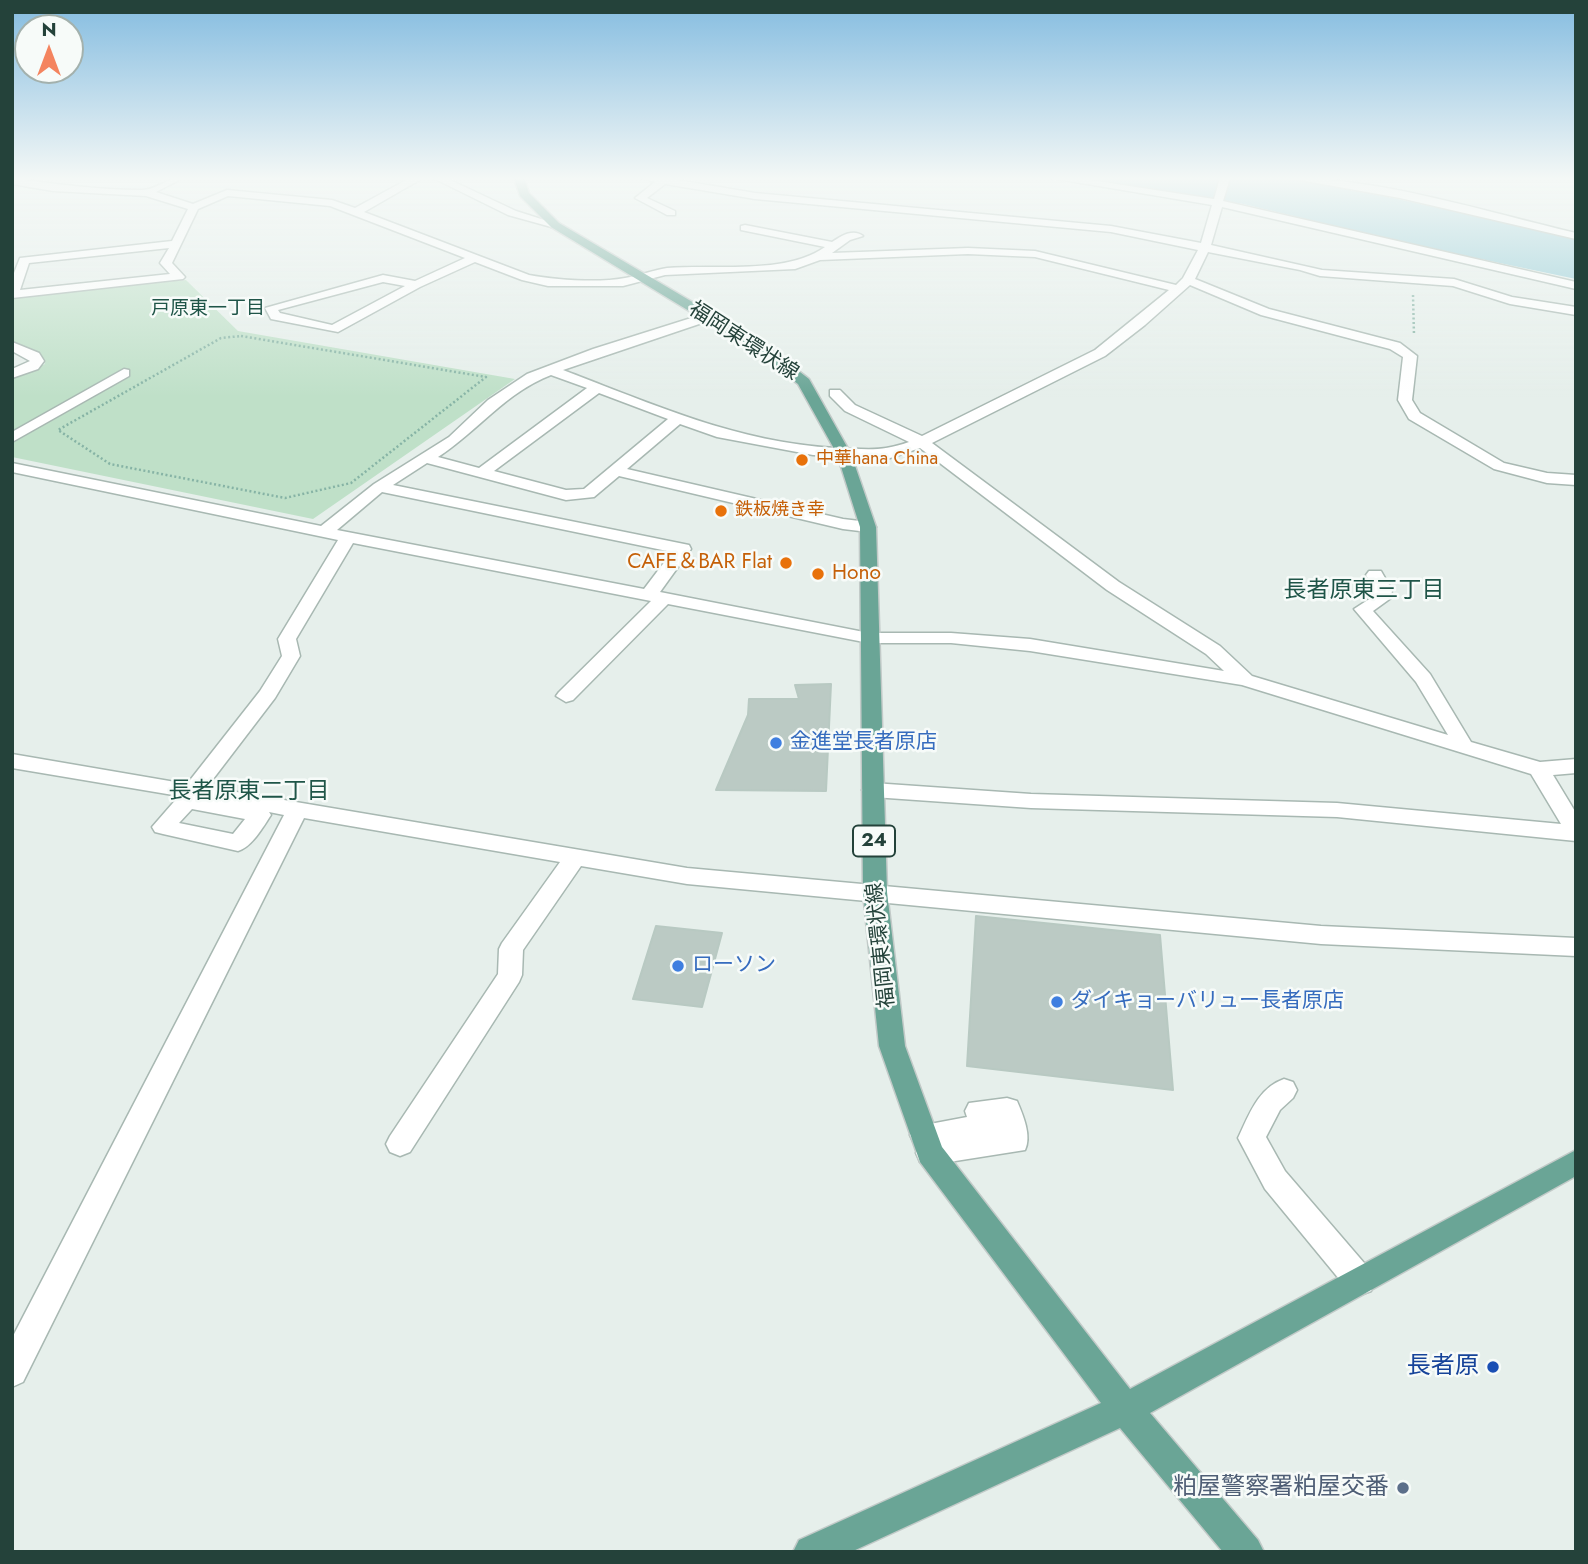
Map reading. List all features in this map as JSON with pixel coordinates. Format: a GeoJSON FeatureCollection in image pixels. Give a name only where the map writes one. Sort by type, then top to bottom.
{"type":"FeatureCollection","features":[{"type":"Feature","properties":{"kind":"main road","name":"福岡東環状線"},"geometry":{"type":"LineString","coordinates":[[597,251],[760,348],[804,382],[844,454],[868,527],[875,892],[892,1046],[927,1144],[1125,1409],[1245,1552]]}},
{"type":"Feature","properties":{"kind":"main road"},"geometry":{"type":"LineString","coordinates":[[811,1552],[1125,1409],[1576,1162]]}},
{"type":"Feature","properties":{"kind":"street"},"geometry":{"type":"LineString","coordinates":[[110,251],[24,260],[13,294],[179,277],[166,263],[173,251]]}},
{"type":"Feature","properties":{"kind":"street"},"geometry":{"type":"LineString","coordinates":[[457,251],[539,281],[623,282],[665,272],[795,266],[827,251]]}},
{"type":"Feature","properties":{"kind":"street"},"geometry":{"type":"LineString","coordinates":[[818,257],[968,251],[1035,254],[1183,284],[1265,312],[1395,346],[1410,356],[1407,361],[1405,400],[1414,416],[1499,466],[1546,478],[1576,480]]}},
{"type":"Feature","properties":{"kind":"street"},"geometry":{"type":"LineString","coordinates":[[551,370],[717,433],[844,454],[887,455],[922,442],[1100,353],[1141,322],[1183,284],[1203,251]]}},
{"type":"Feature","properties":{"kind":"street"},"geometry":{"type":"LineString","coordinates":[[1224,251],[1343,276],[1454,283],[1510,300],[1576,311]]}},
{"type":"Feature","properties":{"kind":"street"},"geometry":{"type":"LineString","coordinates":[[1420,251],[1576,285]]}},
{"type":"Feature","properties":{"kind":"street"},"geometry":{"type":"LineString","coordinates":[[416,285],[383,278],[271,308],[275,316],[334,329],[416,285],[475,258]]}},
{"type":"Feature","properties":{"kind":"street"},"geometry":{"type":"LineString","coordinates":[[325,531],[379,487],[454,440],[493,403],[532,377],[598,352],[707,317]]}},
{"type":"Feature","properties":{"kind":"street"},"geometry":{"type":"LineString","coordinates":[[12,346],[34,355],[37,362],[12,374]]}},
{"type":"Feature","properties":{"kind":"street"},"geometry":{"type":"LineString","coordinates":[[12,438],[124,373]]}},
{"type":"Feature","properties":{"kind":"street"},"geometry":{"type":"LineString","coordinates":[[482,473],[598,387]]}},
{"type":"Feature","properties":{"kind":"street"},"geometry":{"type":"LineString","coordinates":[[835,393],[850,408],[922,442],[1113,586],[1213,650],[1245,680]]}},
{"type":"Feature","properties":{"kind":"street"},"geometry":{"type":"LineString","coordinates":[[425,458],[566,495],[588,494],[678,418]]}},
{"type":"Feature","properties":{"kind":"street"},"geometry":{"type":"LineString","coordinates":[[12,467],[348,537],[869,638],[951,638],[1030,645],[1245,680],[1539,769],[1576,765]]}},
{"type":"Feature","properties":{"kind":"street"},"geometry":{"type":"LineString","coordinates":[[618,471],[843,524],[868,527]]}},
{"type":"Feature","properties":{"kind":"street"},"geometry":{"type":"LineString","coordinates":[[379,487],[683,549],[656,597],[566,696]]}},
{"type":"Feature","properties":{"kind":"street"},"geometry":{"type":"LineString","coordinates":[[193,790],[274,685],[291,656],[287,639],[348,537]]}},
{"type":"Feature","properties":{"kind":"street"},"geometry":{"type":"LineString","coordinates":[[1374,575],[1382,590],[1382,598],[1363,609],[1369,619],[1407,658],[1453,725],[1463,746]]}},
{"type":"Feature","properties":{"kind":"street"},"geometry":{"type":"LineString","coordinates":[[12,761],[193,790],[232,803],[298,809],[687,876],[1321,935],[1576,947]]}},
{"type":"Feature","properties":{"kind":"street"},"geometry":{"type":"LineString","coordinates":[[1539,769],[1576,832]]}},
{"type":"Feature","properties":{"kind":"street"},"geometry":{"type":"LineString","coordinates":[[873,790],[1031,801],[1337,810],[1576,832]]}},
{"type":"Feature","properties":{"kind":"street"},"geometry":{"type":"LineString","coordinates":[[12,1371],[298,809]]}},
{"type":"Feature","properties":{"kind":"street"},"geometry":{"type":"LineString","coordinates":[[400,1144],[510,975],[511,949],[575,857]]}},
{"type":"Feature","properties":{"kind":"street"},"geometry":{"type":"LineString","coordinates":[[1284,1090],[1270,1102],[1252,1138],[1275,1180],[1360,1280]]}},
{"type":"Feature","properties":{"kind":"path"},"geometry":{"type":"LineString","coordinates":[[1410,356],[1414,347],[1413,281]]}},
{"type":"Feature","properties":{"kind":"path"},"geometry":{"type":"LineString","coordinates":[[241,336],[486,377],[351,483],[285,498],[110,464],[58,430],[221,338],[241,336]]}},
{"type":"Feature","properties":{"kind":"green space"},"geometry":{"type":"Polygon","coordinates":[[[186,280],[238,331],[515,379],[313,519],[12,457],[12,377],[45,364],[40,355],[12,344],[12,300],[28,294],[186,280]]]}},
{"type":"Feature","properties":{"kind":"water"},"geometry":{"type":"Polygon","coordinates":[[[1442,251],[1576,251],[1576,279],[1442,251]]]}},
{"type":"Feature","properties":{"kind":"building"},"geometry":{"type":"Polygon","coordinates":[[[831,684],[826,791],[716,790],[748,715],[749,699],[799,699],[795,685],[831,684]]]}},
{"type":"Feature","properties":{"kind":"building"},"geometry":{"type":"Polygon","coordinates":[[[976,916],[1160,935],[1173,1090],[967,1066],[976,916]]]}},
{"type":"Feature","properties":{"kind":"building","name":"ローソン"},"geometry":{"type":"Polygon","coordinates":[[[656,926],[722,933],[702,1007],[633,999],[656,926]]]}},
{"type":"Feature","properties":{"kind":"place","name":"中華hana China"},"geometry":{"type":"Point","coordinates":[802,460]}},
{"type":"Feature","properties":{"kind":"place","name":"鉄板焼き幸"},"geometry":{"type":"Point","coordinates":[721,511]}},
{"type":"Feature","properties":{"kind":"place","name":"CAFE＆BAR Flat"},"geometry":{"type":"Point","coordinates":[786,563]}},
{"type":"Feature","properties":{"kind":"place","name":"Hono"},"geometry":{"type":"Point","coordinates":[818,574]}},
{"type":"Feature","properties":{"kind":"place","name":"金進堂長者原店"},"geometry":{"type":"Point","coordinates":[776,743]}},
{"type":"Feature","properties":{"kind":"place","name":"ローソン"},"geometry":{"type":"Point","coordinates":[678,966]}},
{"type":"Feature","properties":{"kind":"place","name":"ダイキョーバリュー長者原店"},"geometry":{"type":"Point","coordinates":[1057,1002]}},
{"type":"Feature","properties":{"kind":"place","name":"長者原"},"geometry":{"type":"Point","coordinates":[1493,1367]}},
{"type":"Feature","properties":{"kind":"place","name":"粕屋警察署粕屋交番"},"geometry":{"type":"Point","coordinates":[1403,1488]}},
{"type":"Feature","properties":{"kind":"district","name":"戸原東一丁目"},"geometry":{"type":"Point","coordinates":[208,309]}},
{"type":"Feature","properties":{"kind":"district","name":"長者原東三丁目"},"geometry":{"type":"Point","coordinates":[1364,591]}},
{"type":"Feature","properties":{"kind":"district","name":"長者原東二丁目"},"geometry":{"type":"Point","coordinates":[249,792]}}]}
